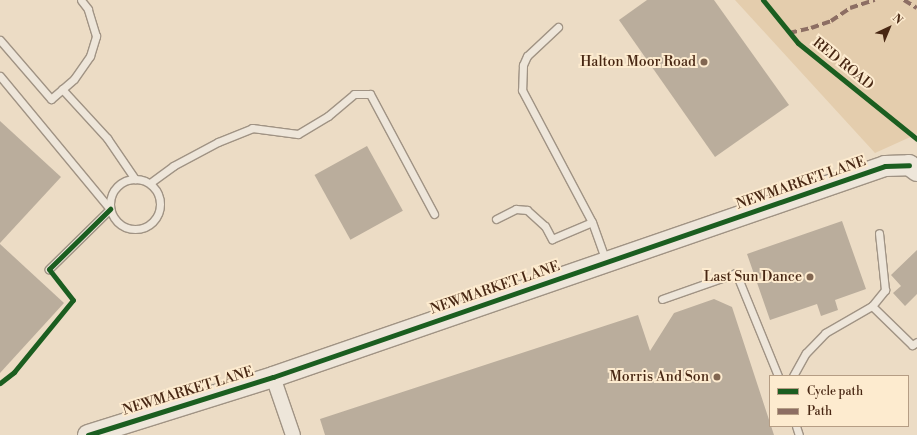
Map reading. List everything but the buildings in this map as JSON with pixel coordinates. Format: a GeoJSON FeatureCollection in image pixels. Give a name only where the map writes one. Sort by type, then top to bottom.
{"type":"FeatureCollection","features":[{"type":"Feature","properties":{"kind":"street","name":"NEWMARKET LANE"},"geometry":{"type":"LineString","coordinates":[[88,435],[273,377],[885,166],[913,168]]}},
{"type":"Feature","properties":{"kind":"street"},"geometry":{"type":"LineString","coordinates":[[273,377],[293,435]]}},
{"type":"Feature","properties":{"kind":"lane"},"geometry":{"type":"LineString","coordinates":[[0,40],[51,99],[74,79],[90,56],[96,36],[88,9],[81,0]]}},
{"type":"Feature","properties":{"kind":"lane"},"geometry":{"type":"LineString","coordinates":[[558,27],[527,56],[523,65],[522,90],[592,222],[607,262]]}},
{"type":"Feature","properties":{"kind":"lane"},"geometry":{"type":"LineString","coordinates":[[0,76],[110,209],[113,217],[125,228],[142,229],[149,226],[155,220],[161,205],[160,197],[150,184],[135,179],[107,138],[62,89]]}},
{"type":"Feature","properties":{"kind":"lane"},"geometry":{"type":"LineString","coordinates":[[150,184],[173,166],[252,128],[298,134],[328,116],[354,94],[370,94],[434,214]]}},
{"type":"Feature","properties":{"kind":"lane"},"geometry":{"type":"LineString","coordinates":[[49,269],[110,209],[113,192],[118,185],[135,179]]}},
{"type":"Feature","properties":{"kind":"lane"},"geometry":{"type":"LineString","coordinates":[[496,219],[516,209],[527,210],[545,226],[552,239],[592,222]]}},
{"type":"Feature","properties":{"kind":"lane"},"geometry":{"type":"LineString","coordinates":[[794,375],[806,353],[825,333],[872,306],[885,290],[879,233]]}},
{"type":"Feature","properties":{"kind":"lane"},"geometry":{"type":"LineString","coordinates":[[662,299],[736,273],[778,375]]}},
{"type":"Feature","properties":{"kind":"lane"},"geometry":{"type":"LineString","coordinates":[[872,306],[912,345],[917,342]]}},
{"type":"Feature","properties":{"kind":"path"},"geometry":{"type":"LineString","coordinates":[[0,383],[14,372],[73,300],[49,269]]}},
{"type":"Feature","properties":{"kind":"shaded area"},"geometry":{"type":"Polygon","coordinates":[[[735,0],[917,0],[917,134],[875,153],[735,0]]]}},
{"type":"Feature","properties":{"kind":"marked path"},"geometry":{"type":"LineString","coordinates":[[789,33],[811,28],[831,21],[850,8],[875,0]]}},
{"type":"Feature","properties":{"kind":"marked path"},"geometry":{"type":"LineString","coordinates":[[904,0],[917,8]]}},
{"type":"Feature","properties":{"kind":"cycle path","name":"RED ROAD"},"geometry":{"type":"LineString","coordinates":[[763,0],[798,43],[917,139]]}},
{"type":"Feature","properties":{"kind":"cycle path"},"geometry":{"type":"LineString","coordinates":[[88,435],[273,377],[885,166],[909,165]]}},
{"type":"Feature","properties":{"kind":"cycle path"},"geometry":{"type":"LineString","coordinates":[[0,383],[14,372],[73,300],[49,269],[110,209]]}},
{"type":"Feature","properties":{"kind":"place","name":"Halton Moor Road"},"geometry":{"type":"Point","coordinates":[704,62]}},
{"type":"Feature","properties":{"kind":"place","name":"Last Sun Dance"},"geometry":{"type":"Point","coordinates":[810,277]}},
{"type":"Feature","properties":{"kind":"place","name":"Morris And Son"},"geometry":{"type":"Point","coordinates":[717,377]}}]}
